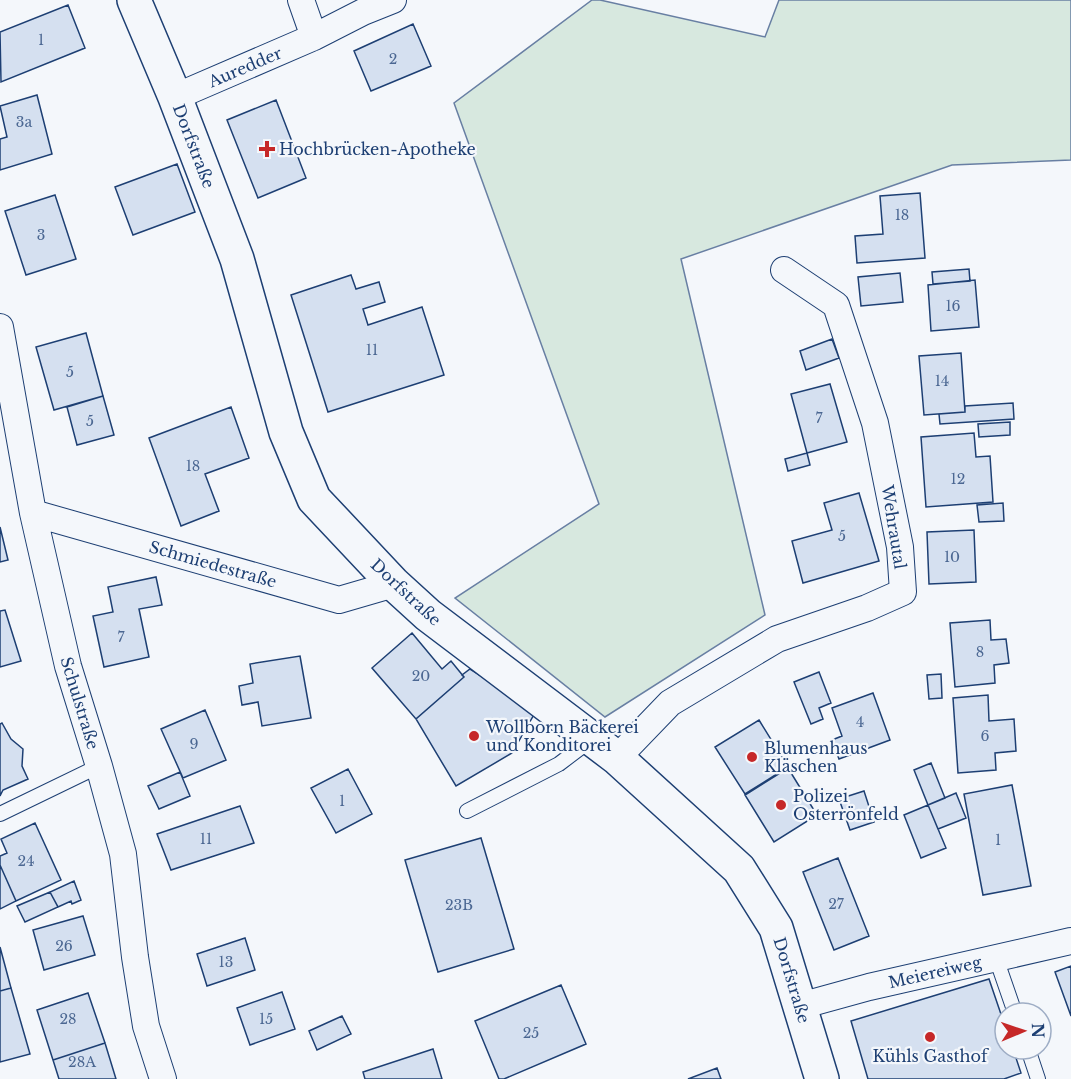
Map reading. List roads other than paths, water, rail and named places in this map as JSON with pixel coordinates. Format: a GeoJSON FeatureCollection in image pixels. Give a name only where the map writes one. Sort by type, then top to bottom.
{"type":"FeatureCollection","features":[{"type":"Feature","properties":{"kind":"main road","name":"Dorfstraße"},"geometry":{"type":"LineString","coordinates":[[134,0],[175,97],[237,259],[286,432],[314,499],[393,584],[428,615],[605,749],[739,869],[776,928],[822,1079]]}},
{"type":"Feature","properties":{"kind":"street"},"geometry":{"type":"LineString","coordinates":[[301,0],[314,37]]}},
{"type":"Feature","properties":{"kind":"street","name":"Auredder"},"geometry":{"type":"LineString","coordinates":[[175,97],[393,0]]}},
{"type":"Feature","properties":{"kind":"street","name":"Wehrautal"},"geometry":{"type":"LineString","coordinates":[[605,749],[670,703],[777,639],[867,608],[903,592],[900,547],[875,423],[836,305],[784,270]]}},
{"type":"Feature","properties":{"kind":"street","name":"Schulstraße"},"geometry":{"type":"LineString","coordinates":[[0,327],[33,513],[68,666],[123,854],[146,1026],[163,1079]]}},
{"type":"Feature","properties":{"kind":"street","name":"Schmiedestraße"},"geometry":{"type":"LineString","coordinates":[[33,513],[339,600],[393,584]]}},
{"type":"Feature","properties":{"kind":"street","name":"Meiereiweg"},"geometry":{"type":"LineString","coordinates":[[800,1006],[869,987],[1071,941]]}},
{"type":"Feature","properties":{"kind":"lane"},"geometry":{"type":"LineString","coordinates":[[467,811],[559,764],[605,749]]}},
{"type":"Feature","properties":{"kind":"lane"},"geometry":{"type":"LineString","coordinates":[[0,814],[99,766]]}},
{"type":"Feature","properties":{"kind":"lane"},"geometry":{"type":"LineString","coordinates":[[996,958],[1011,1001]]}},
{"type":"Feature","properties":{"kind":"lane"},"geometry":{"type":"LineString","coordinates":[[1032,1061],[1038,1079]]}},
{"type":"Feature","properties":{"kind":"place","name":"Hochbrücken-Apotheke"},"geometry":{"type":"Point","coordinates":[267,149]}},
{"type":"Feature","properties":{"kind":"place","name":"Wollborn Bäckerei und Konditorei"},"geometry":{"type":"Point","coordinates":[474,736]}},
{"type":"Feature","properties":{"kind":"place","name":"Blumenhaus Kläschen"},"geometry":{"type":"Point","coordinates":[752,757]}},
{"type":"Feature","properties":{"kind":"place","name":"Polizei Osterrönfeld"},"geometry":{"type":"Point","coordinates":[781,805]}},
{"type":"Feature","properties":{"kind":"place","name":"Kühls Gasthof"},"geometry":{"type":"Point","coordinates":[930,1037]}}]}
